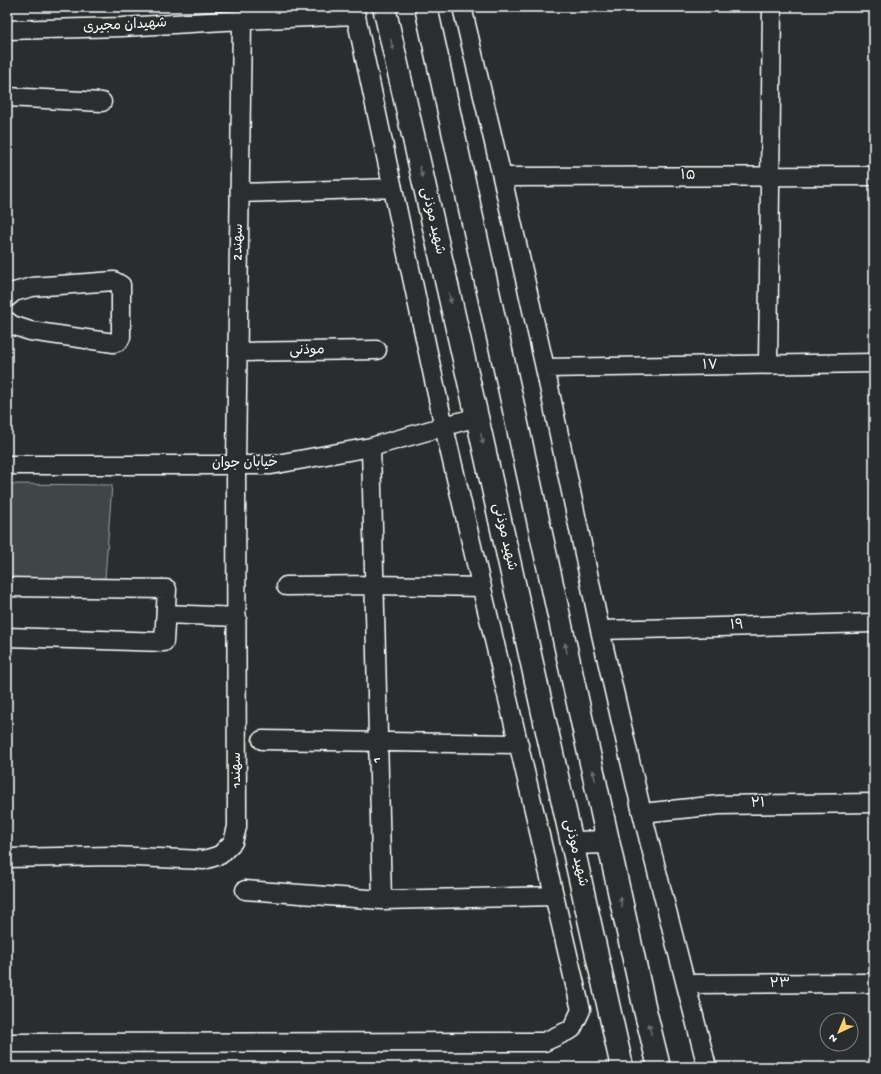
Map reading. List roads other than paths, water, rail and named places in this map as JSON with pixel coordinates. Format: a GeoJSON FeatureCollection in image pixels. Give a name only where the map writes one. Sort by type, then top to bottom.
{"type":"FeatureCollection","features":[{"type":"Feature","properties":{"kind":"main road","name":"شهید موذنی"},"geometry":{"type":"LineString","coordinates":[[384,7],[622,1067]]}},
{"type":"Feature","properties":{"kind":"main road"},"geometry":{"type":"LineString","coordinates":[[426,7],[608,842],[659,1067]]}},
{"type":"Feature","properties":{"kind":"main road"},"geometry":{"type":"LineString","coordinates":[[572,843],[608,842]]}},
{"type":"Feature","properties":{"kind":"street"},"geometry":{"type":"LineString","coordinates":[[462,7],[545,368],[600,630],[642,813],[707,1067]]}},
{"type":"Feature","properties":{"kind":"street"},"geometry":{"type":"LineString","coordinates":[[768,365],[772,7]]}},
{"type":"Feature","properties":{"kind":"street"},"geometry":{"type":"LineString","coordinates":[[7,1043],[544,1042],[572,1029],[581,1010],[444,426],[354,11]]}},
{"type":"Feature","properties":{"kind":"street","name":"شهیدان مجیری"},"geometry":{"type":"LineString","coordinates":[[7,30],[122,27],[242,20],[354,11]]}},
{"type":"Feature","properties":{"kind":"street","name":"2سهند"},"geometry":{"type":"LineString","coordinates":[[236,464],[242,20]]}},
{"type":"Feature","properties":{"kind":"street"},"geometry":{"type":"LineString","coordinates":[[7,97],[102,102]]}},
{"type":"Feature","properties":{"kind":"street","name":"۱۵"},"geometry":{"type":"LineString","coordinates":[[502,176],[874,176]]}},
{"type":"Feature","properties":{"kind":"street"},"geometry":{"type":"LineString","coordinates":[[240,193],[392,188]]}},
{"type":"Feature","properties":{"kind":"street"},"geometry":{"type":"LineString","coordinates":[[7,298],[14,292],[32,287],[114,281],[121,286],[121,337],[119,341],[114,343],[30,331],[12,325],[7,321]]}},
{"type":"Feature","properties":{"kind":"street","name":"موذنی"},"geometry":{"type":"LineString","coordinates":[[238,352],[377,350]]}},
{"type":"Feature","properties":{"kind":"street","name":"۱۷"},"geometry":{"type":"LineString","coordinates":[[545,368],[874,363]]}},
{"type":"Feature","properties":{"kind":"street","name":"خیابان جوان"},"geometry":{"type":"LineString","coordinates":[[7,465],[271,465],[371,447],[477,417]]}},
{"type":"Feature","properties":{"kind":"street","name":"1"},"geometry":{"type":"LineString","coordinates":[[371,447],[382,900]]}},
{"type":"Feature","properties":{"kind":"street","name":"1سهند"},"geometry":{"type":"LineString","coordinates":[[7,858],[113,856],[204,860],[220,855],[233,842],[237,827],[236,464]]}},
{"type":"Feature","properties":{"kind":"street"},"geometry":{"type":"LineString","coordinates":[[286,586],[374,585],[482,587]]}},
{"type":"Feature","properties":{"kind":"street"},"geometry":{"type":"LineString","coordinates":[[7,587],[167,589],[164,642],[7,637]]}},
{"type":"Feature","properties":{"kind":"street"},"geometry":{"type":"LineString","coordinates":[[166,614],[237,616]]}},
{"type":"Feature","properties":{"kind":"street","name":"۱۹"},"geometry":{"type":"LineString","coordinates":[[600,630],[874,623]]}},
{"type":"Feature","properties":{"kind":"street"},"geometry":{"type":"LineString","coordinates":[[262,740],[519,744]]}},
{"type":"Feature","properties":{"kind":"street","name":"۲۱"},"geometry":{"type":"LineString","coordinates":[[642,813],[719,805],[874,803]]}},
{"type":"Feature","properties":{"kind":"street"},"geometry":{"type":"LineString","coordinates":[[245,890],[382,900],[554,896]]}},
{"type":"Feature","properties":{"kind":"street","name":"۲۳"},"geometry":{"type":"LineString","coordinates":[[686,984],[874,983]]}}]}
